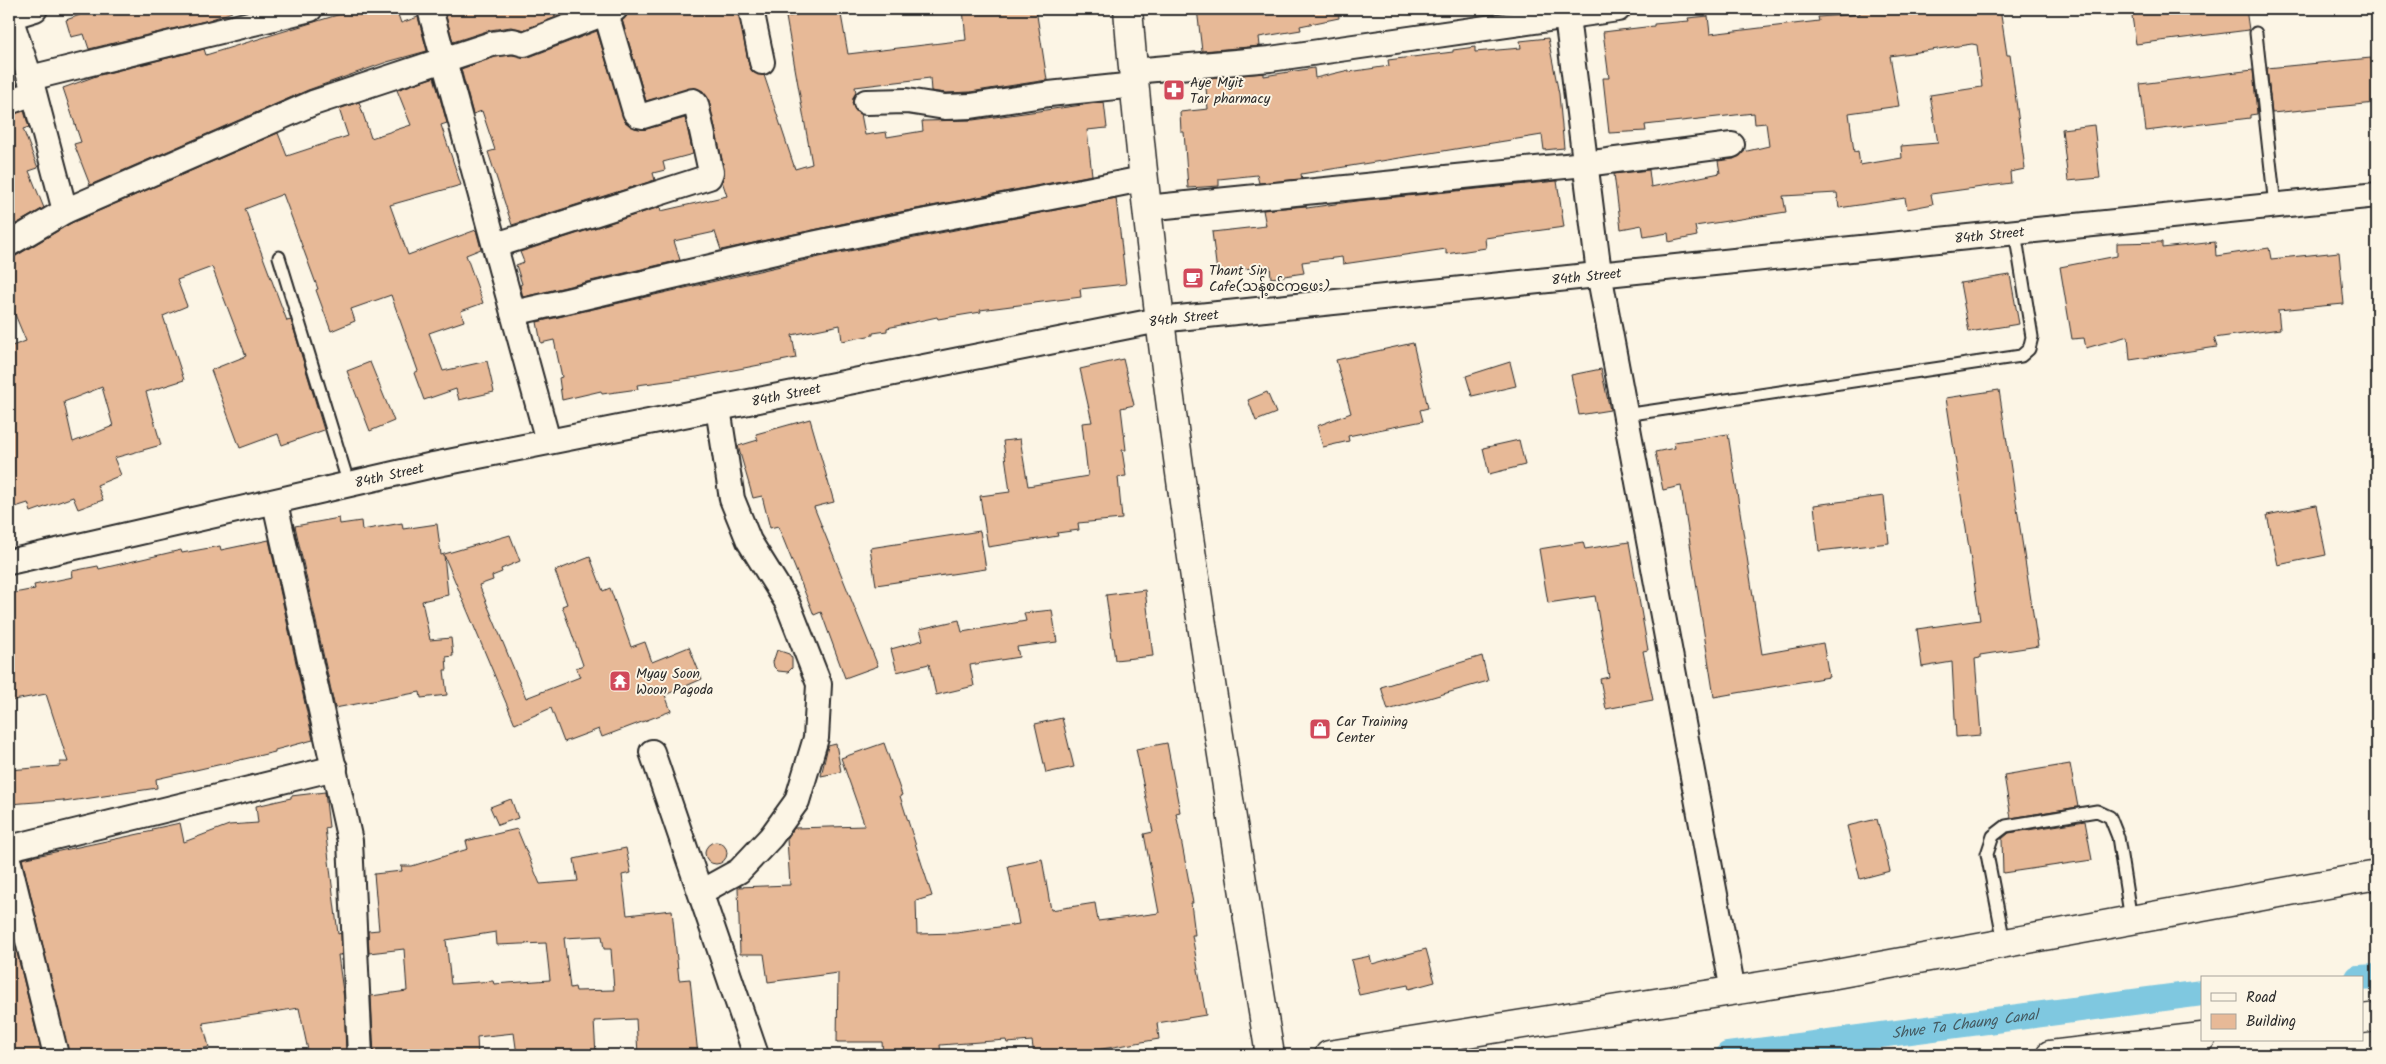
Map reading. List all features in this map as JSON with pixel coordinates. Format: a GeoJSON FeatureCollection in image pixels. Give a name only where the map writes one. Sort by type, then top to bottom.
{"type":"FeatureCollection","features":[{"type":"Feature","properties":{"kind":"main road"},"geometry":{"type":"LineString","coordinates":[[1128,9],[1142,179],[1159,320],[1213,703],[1270,1055]]}},
{"type":"Feature","properties":{"kind":"main road"},"geometry":{"type":"LineString","coordinates":[[1329,1055],[1733,991],[2377,875]]}},
{"type":"Feature","properties":{"kind":"main road"},"geometry":{"type":"LineString","coordinates":[[2364,1019],[2377,1017]]}},
{"type":"Feature","properties":{"kind":"main road"},"geometry":{"type":"LineString","coordinates":[[2050,1055],[2201,1038]]}},
{"type":"Feature","properties":{"kind":"street"},"geometry":{"type":"LineString","coordinates":[[35,9],[9,16],[32,86],[65,211]]}},
{"type":"Feature","properties":{"kind":"street"},"geometry":{"type":"LineString","coordinates":[[9,102],[32,86],[310,9]]}},
{"type":"Feature","properties":{"kind":"street"},"geometry":{"type":"LineString","coordinates":[[430,9],[477,187],[496,245],[548,441]]}},
{"type":"Feature","properties":{"kind":"street"},"geometry":{"type":"LineString","coordinates":[[751,9],[762,62]]}},
{"type":"Feature","properties":{"kind":"street"},"geometry":{"type":"LineString","coordinates":[[866,102],[908,101],[945,108],[971,106],[1134,78],[1270,59],[1566,12],[1618,9]]}},
{"type":"Feature","properties":{"kind":"street"},"geometry":{"type":"LineString","coordinates":[[9,244],[65,211],[313,103],[492,44],[513,41],[524,44],[610,11],[635,112],[638,116],[642,116],[693,101],[696,104],[710,172],[709,177],[496,245]]}},
{"type":"Feature","properties":{"kind":"street"},"geometry":{"type":"LineString","coordinates":[[1566,12],[1599,274],[1733,991]]}},
{"type":"Feature","properties":{"kind":"street"},"geometry":{"type":"LineString","coordinates":[[1146,208],[1585,164],[1732,145]]}},
{"type":"Feature","properties":{"kind":"street"},"geometry":{"type":"LineString","coordinates":[[513,313],[774,252],[955,214],[1046,199],[1142,179]]}},
{"type":"Feature","properties":{"kind":"street","name":"84th Street"},"geometry":{"type":"LineString","coordinates":[[9,562],[548,441],[1159,320],[2377,195]]}},
{"type":"Feature","properties":{"kind":"street"},"geometry":{"type":"LineString","coordinates":[[701,892],[739,871],[771,837],[797,801],[816,738],[819,684],[787,602],[749,541],[732,499],[718,408]]}},
{"type":"Feature","properties":{"kind":"street"},"geometry":{"type":"LineString","coordinates":[[275,503],[350,841],[360,1055]]}},
{"type":"Feature","properties":{"kind":"street"},"geometry":{"type":"LineString","coordinates":[[652,752],[756,1055]]}},
{"type":"Feature","properties":{"kind":"street"},"geometry":{"type":"LineString","coordinates":[[9,848],[335,768]]}},
{"type":"Feature","properties":{"kind":"street"},"geometry":{"type":"LineString","coordinates":[[9,863],[56,1055]]}},
{"type":"Feature","properties":{"kind":"lane"},"geometry":{"type":"LineString","coordinates":[[2256,33],[2275,206]]}},
{"type":"Feature","properties":{"kind":"lane"},"geometry":{"type":"LineString","coordinates":[[1625,415],[2021,356],[2029,349],[2032,337],[2015,232]]}},
{"type":"Feature","properties":{"kind":"lane"},"geometry":{"type":"LineString","coordinates":[[279,257],[349,485]]}},
{"type":"Feature","properties":{"kind":"lane"},"geometry":{"type":"LineString","coordinates":[[2004,942],[1987,854],[1993,836],[2006,826],[2097,811],[2110,817],[2118,837],[2131,920]]}},
{"type":"Feature","properties":{"kind":"building"},"geometry":{"type":"Polygon","coordinates":[[[78,9],[231,9],[232,12],[209,20],[89,49],[84,34],[71,37],[66,20],[80,15],[78,9]]]}},
{"type":"Feature","properties":{"kind":"building"},"geometry":{"type":"Polygon","coordinates":[[[357,9],[396,9],[401,23],[418,17],[427,51],[387,62],[308,90],[90,185],[74,144],[81,142],[63,88],[96,76],[204,49],[206,55],[357,9]]]}},
{"type":"Feature","properties":{"kind":"building"},"geometry":{"type":"Polygon","coordinates":[[[444,9],[577,9],[523,30],[511,27],[490,30],[453,42],[444,9]]]}},
{"type":"Feature","properties":{"kind":"building"},"geometry":{"type":"Polygon","coordinates":[[[628,9],[738,9],[749,65],[752,71],[764,75],[795,169],[812,164],[786,17],[805,13],[804,9],[840,9],[848,54],[966,40],[963,9],[1036,9],[1047,80],[970,92],[946,93],[931,91],[930,78],[855,87],[856,93],[852,103],[855,110],[861,114],[865,135],[886,132],[887,137],[923,131],[922,121],[973,120],[1104,102],[1107,128],[1087,130],[1092,175],[864,219],[721,250],[715,232],[674,241],[680,260],[523,297],[520,285],[522,284],[516,265],[524,262],[520,252],[660,207],[661,211],[727,196],[722,181],[724,169],[709,101],[703,91],[696,88],[646,101],[622,20],[626,17],[628,9]]]}},
{"type":"Feature","properties":{"kind":"building"},"geometry":{"type":"Polygon","coordinates":[[[1197,9],[1338,9],[1339,18],[1300,26],[1301,30],[1259,37],[1260,46],[1202,51],[1197,9]]]}},
{"type":"Feature","properties":{"kind":"building"},"geometry":{"type":"Polygon","coordinates":[[[1859,9],[2000,9],[2007,55],[2010,55],[2025,169],[2010,172],[2011,183],[1931,194],[1933,204],[1907,209],[1905,198],[1839,208],[1837,193],[1783,196],[1786,212],[1695,226],[1697,236],[1669,242],[1668,233],[1644,237],[1642,225],[1621,229],[1614,174],[1649,170],[1651,187],[1720,173],[1718,161],[1734,159],[1743,152],[1769,146],[1766,123],[1755,124],[1754,113],[1645,125],[1646,131],[1609,133],[1603,78],[1609,78],[1603,32],[1689,21],[1688,18],[1708,16],[1710,34],[1819,21],[1818,17],[1860,14],[1859,9]],[[1972,44],[1890,56],[1899,106],[1849,113],[1854,152],[1858,151],[1860,165],[1902,158],[1901,146],[1938,143],[1930,95],[1982,87],[1977,45],[1972,44]]]}},
{"type":"Feature","properties":{"kind":"building"},"geometry":{"type":"Polygon","coordinates":[[[2131,9],[2246,9],[2249,30],[2136,44],[2131,9]]]}},
{"type":"Feature","properties":{"kind":"building"},"geometry":{"type":"Polygon","coordinates":[[[597,31],[625,122],[635,128],[646,129],[685,118],[693,154],[663,162],[665,170],[653,173],[655,180],[512,225],[488,152],[495,150],[482,111],[473,114],[461,69],[495,57],[512,55],[529,57],[597,31]]]}},
{"type":"Feature","properties":{"kind":"building"},"geometry":{"type":"Polygon","coordinates":[[[1548,38],[1559,94],[1564,148],[1544,150],[1542,135],[1301,174],[1302,179],[1259,183],[1257,175],[1219,179],[1219,186],[1188,188],[1184,132],[1181,132],[1180,112],[1208,109],[1205,78],[1264,73],[1264,76],[1314,68],[1315,78],[1349,70],[1349,72],[1389,66],[1388,60],[1453,52],[1453,50],[1475,47],[1475,52],[1521,48],[1520,41],[1548,38]]]}},
{"type":"Feature","properties":{"kind":"building"},"geometry":{"type":"Polygon","coordinates":[[[2371,58],[2376,103],[2272,113],[2267,68],[2371,58]]]}},
{"type":"Feature","properties":{"kind":"building"},"geometry":{"type":"Polygon","coordinates":[[[2253,70],[2257,114],[2250,115],[2250,118],[2146,131],[2140,84],[2253,70]]]}},
{"type":"Feature","properties":{"kind":"building"},"geometry":{"type":"Polygon","coordinates":[[[434,77],[447,123],[441,125],[461,185],[390,205],[408,255],[476,230],[481,249],[466,255],[483,303],[461,311],[464,321],[429,333],[443,371],[487,361],[494,392],[459,400],[456,389],[424,400],[414,373],[418,371],[391,295],[351,309],[355,321],[331,331],[316,290],[318,289],[283,194],[245,209],[287,321],[291,320],[324,430],[282,445],[278,434],[240,448],[211,370],[246,356],[212,267],[177,280],[187,306],[163,316],[184,380],[146,392],[161,445],[114,458],[121,475],[97,485],[103,500],[78,509],[73,497],[31,512],[28,503],[9,509],[9,347],[26,341],[9,300],[9,258],[16,256],[71,223],[278,133],[287,156],[348,136],[339,109],[359,102],[371,138],[411,125],[397,90],[434,77]],[[102,387],[64,402],[73,442],[113,426],[102,387]]]}},
{"type":"Feature","properties":{"kind":"building"},"geometry":{"type":"Polygon","coordinates":[[[24,111],[29,127],[23,129],[38,168],[29,171],[44,208],[9,228],[9,115],[24,111]]]}},
{"type":"Feature","properties":{"kind":"building"},"geometry":{"type":"Polygon","coordinates":[[[2094,125],[2100,178],[2068,181],[2062,129],[2094,125]]]}},
{"type":"Feature","properties":{"kind":"building"},"geometry":{"type":"Polygon","coordinates":[[[1557,181],[1564,227],[1485,238],[1486,248],[1446,254],[1446,249],[1343,264],[1342,257],[1302,262],[1304,273],[1271,278],[1270,266],[1217,272],[1212,232],[1266,226],[1263,210],[1306,206],[1307,208],[1356,201],[1557,181]]]}},
{"type":"Feature","properties":{"kind":"building"},"geometry":{"type":"Polygon","coordinates":[[[1116,198],[1126,284],[1080,289],[1081,297],[980,310],[981,312],[938,319],[937,317],[887,328],[887,331],[873,333],[873,335],[842,341],[840,325],[792,335],[796,358],[697,377],[637,385],[638,389],[602,394],[601,391],[562,400],[559,378],[562,377],[554,340],[541,343],[537,322],[824,256],[1116,198]]]}},
{"type":"Feature","properties":{"kind":"building"},"geometry":{"type":"Polygon","coordinates":[[[2162,242],[2162,248],[2215,242],[2216,256],[2269,248],[2271,259],[2339,252],[2344,304],[2278,310],[2280,329],[2214,338],[2217,347],[2130,360],[2128,336],[2086,348],[2084,338],[2072,339],[2060,267],[2117,256],[2117,243],[2162,242]]]}},
{"type":"Feature","properties":{"kind":"building"},"geometry":{"type":"Polygon","coordinates":[[[2010,275],[2019,324],[1969,332],[1960,283],[2010,275]]]}},
{"type":"Feature","properties":{"kind":"building"},"geometry":{"type":"Polygon","coordinates":[[[1413,343],[1428,408],[1420,410],[1423,421],[1348,436],[1349,441],[1323,447],[1317,426],[1351,413],[1336,360],[1413,343]]]}},
{"type":"Feature","properties":{"kind":"building"},"geometry":{"type":"Polygon","coordinates":[[[1123,359],[1134,405],[1121,408],[1126,450],[1122,450],[1126,476],[1118,477],[1122,519],[1078,523],[1079,530],[1057,533],[1058,536],[988,547],[980,496],[1010,492],[1003,441],[1020,439],[1028,486],[1088,476],[1082,423],[1092,422],[1080,369],[1123,359]]]}},
{"type":"Feature","properties":{"kind":"building"},"geometry":{"type":"Polygon","coordinates":[[[370,362],[394,421],[370,431],[347,371],[370,362]]]}},
{"type":"Feature","properties":{"kind":"building"},"geometry":{"type":"Polygon","coordinates":[[[1510,362],[1516,386],[1472,396],[1466,376],[1510,362]]]}},
{"type":"Feature","properties":{"kind":"building"},"geometry":{"type":"Polygon","coordinates":[[[1601,369],[1610,410],[1579,415],[1571,375],[1601,369]]]}},
{"type":"Feature","properties":{"kind":"building"},"geometry":{"type":"Polygon","coordinates":[[[1999,390],[2038,646],[1980,655],[1980,658],[1975,659],[1981,735],[1956,737],[1952,662],[1922,667],[1917,629],[1980,620],[1946,398],[1999,390]]]}},
{"type":"Feature","properties":{"kind":"building"},"geometry":{"type":"Polygon","coordinates":[[[1267,392],[1276,413],[1256,421],[1248,400],[1267,392]]]}},
{"type":"Feature","properties":{"kind":"building"},"geometry":{"type":"Polygon","coordinates":[[[810,419],[834,502],[814,507],[878,666],[845,678],[821,612],[814,615],[778,526],[770,528],[762,496],[753,498],[738,446],[758,440],[756,434],[810,419]]]}},
{"type":"Feature","properties":{"kind":"building"},"geometry":{"type":"Polygon","coordinates":[[[1728,434],[1762,654],[1823,643],[1829,677],[1714,697],[1681,486],[1663,490],[1655,452],[1675,448],[1674,442],[1728,434]]]}},
{"type":"Feature","properties":{"kind":"building"},"geometry":{"type":"Polygon","coordinates":[[[1519,440],[1525,465],[1489,474],[1483,448],[1519,440]]]}},
{"type":"Feature","properties":{"kind":"building"},"geometry":{"type":"Polygon","coordinates":[[[1884,496],[1889,543],[1819,551],[1814,505],[1884,496]]]}},
{"type":"Feature","properties":{"kind":"building"},"geometry":{"type":"Polygon","coordinates":[[[2316,505],[2326,555],[2278,565],[2267,515],[2316,505]]]}},
{"type":"Feature","properties":{"kind":"building"},"geometry":{"type":"Polygon","coordinates":[[[339,518],[340,524],[361,521],[362,530],[402,523],[403,529],[437,524],[441,555],[510,535],[520,561],[501,569],[502,572],[492,576],[493,580],[479,585],[526,698],[580,677],[576,668],[583,665],[562,606],[567,604],[555,571],[590,557],[603,591],[610,588],[631,647],[645,642],[652,662],[689,647],[702,679],[665,695],[671,711],[602,737],[599,729],[564,742],[551,708],[515,724],[444,555],[448,595],[422,601],[430,640],[451,638],[453,656],[446,657],[447,670],[444,670],[447,695],[421,698],[420,692],[335,708],[295,526],[339,518]]]}},
{"type":"Feature","properties":{"kind":"building"},"geometry":{"type":"Polygon","coordinates":[[[980,531],[986,569],[876,585],[870,548],[980,531]]]}},
{"type":"Feature","properties":{"kind":"building"},"geometry":{"type":"Polygon","coordinates":[[[269,540],[313,740],[275,750],[275,752],[156,779],[157,788],[64,802],[64,800],[9,804],[9,770],[60,766],[60,762],[68,762],[46,694],[9,701],[9,594],[35,589],[34,585],[73,577],[72,571],[98,566],[99,569],[181,550],[182,553],[220,546],[221,550],[269,540]]]}},
{"type":"Feature","properties":{"kind":"building"},"geometry":{"type":"Polygon","coordinates":[[[1583,542],[1585,549],[1629,542],[1648,650],[1643,651],[1653,700],[1606,709],[1600,679],[1609,677],[1595,596],[1548,603],[1539,549],[1583,542]]]}},
{"type":"Feature","properties":{"kind":"building"},"geometry":{"type":"Polygon","coordinates":[[[1145,590],[1153,656],[1115,660],[1106,595],[1145,590]]]}},
{"type":"Feature","properties":{"kind":"building"},"geometry":{"type":"Polygon","coordinates":[[[1052,610],[1057,642],[1017,647],[1019,657],[970,665],[974,686],[936,695],[929,664],[897,672],[891,649],[923,640],[920,629],[959,620],[962,632],[1026,621],[1024,613],[1052,610]]]}},
{"type":"Feature","properties":{"kind":"building"},"geometry":{"type":"Polygon","coordinates":[[[777,650],[789,654],[792,658],[792,668],[788,672],[778,671],[774,667],[773,662],[777,650]]]}},
{"type":"Feature","properties":{"kind":"building"},"geometry":{"type":"Polygon","coordinates":[[[1482,656],[1488,681],[1388,710],[1381,687],[1482,656]]]}},
{"type":"Feature","properties":{"kind":"building"},"geometry":{"type":"Polygon","coordinates":[[[1062,718],[1074,767],[1046,773],[1035,724],[1062,718]]]}},
{"type":"Feature","properties":{"kind":"building"},"geometry":{"type":"Polygon","coordinates":[[[884,743],[902,795],[900,796],[932,896],[916,901],[917,934],[957,933],[1019,924],[1008,866],[1042,859],[1051,910],[1095,903],[1098,921],[1159,913],[1144,834],[1153,832],[1136,749],[1167,743],[1180,812],[1176,813],[1193,903],[1191,903],[1195,935],[1192,935],[1206,1015],[1157,1023],[1159,1039],[1068,1055],[1034,1055],[1032,1041],[1007,1043],[1006,1040],[940,1045],[941,1055],[883,1055],[882,1042],[837,1042],[838,973],[768,982],[764,954],[740,954],[738,887],[790,885],[787,839],[794,828],[865,826],[841,758],[884,743]]]}},
{"type":"Feature","properties":{"kind":"building"},"geometry":{"type":"Polygon","coordinates":[[[836,744],[841,772],[821,776],[828,746],[836,744]]]}},
{"type":"Feature","properties":{"kind":"building"},"geometry":{"type":"Polygon","coordinates":[[[2070,764],[2078,807],[2011,818],[2004,775],[2070,764]]]}},
{"type":"Feature","properties":{"kind":"building"},"geometry":{"type":"Polygon","coordinates":[[[325,792],[329,827],[325,828],[338,934],[341,933],[342,955],[338,955],[344,999],[346,1055],[309,1055],[299,1008],[203,1023],[209,1047],[174,1055],[69,1055],[22,859],[153,831],[152,829],[180,823],[184,842],[229,825],[258,823],[256,806],[291,798],[291,796],[325,792]]]}},
{"type":"Feature","properties":{"kind":"building"},"geometry":{"type":"Polygon","coordinates":[[[511,799],[518,818],[498,825],[490,807],[511,799]]]}},
{"type":"Feature","properties":{"kind":"building"},"geometry":{"type":"Polygon","coordinates":[[[1877,819],[1890,871],[1860,879],[1847,826],[1877,819]]]}},
{"type":"Feature","properties":{"kind":"building"},"geometry":{"type":"Polygon","coordinates":[[[2085,821],[2092,860],[2003,873],[2002,839],[2009,833],[2085,821]]]}},
{"type":"Feature","properties":{"kind":"building"},"geometry":{"type":"Polygon","coordinates":[[[517,829],[540,884],[578,881],[574,859],[626,848],[631,873],[622,875],[627,915],[672,910],[679,980],[690,979],[698,1055],[638,1055],[636,1019],[594,1021],[596,1055],[517,1055],[514,1033],[477,1037],[478,1055],[374,1055],[371,996],[407,991],[404,949],[369,953],[368,931],[379,930],[374,874],[402,871],[401,866],[412,866],[468,849],[466,841],[517,829]],[[496,932],[446,940],[451,984],[493,981],[494,984],[550,980],[546,943],[497,945],[496,932]],[[602,936],[564,938],[570,988],[575,987],[576,991],[614,990],[611,949],[604,949],[602,936]]]}},
{"type":"Feature","properties":{"kind":"building"},"geometry":{"type":"Polygon","coordinates":[[[716,842],[724,845],[727,853],[724,861],[716,864],[708,861],[705,853],[708,845],[716,842]]]}},
{"type":"Feature","properties":{"kind":"building"},"geometry":{"type":"Polygon","coordinates":[[[9,920],[42,1055],[9,1055],[9,920]]]}},
{"type":"Feature","properties":{"kind":"building"},"geometry":{"type":"Polygon","coordinates":[[[1426,949],[1435,982],[1409,989],[1408,985],[1359,995],[1351,960],[1370,956],[1372,964],[1426,949]]]}},
{"type":"Feature","properties":{"kind":"waterway","name":"Shwe Ta Chaung Canal"},"geometry":{"type":"LineString","coordinates":[[2364,978],[2377,977]]}},
{"type":"Feature","properties":{"kind":"waterway","name":"Shwe Ta Chaung Canal"},"geometry":{"type":"LineString","coordinates":[[1728,1055],[2201,993]]}},
{"type":"Feature","properties":{"kind":"place","name":"Aye Myit Tar pharmacy"},"geometry":{"type":"Point","coordinates":[1174,90]}},
{"type":"Feature","properties":{"kind":"place","name":"Thant Sin Cafe(သန့်စင်ကဖေး)"},"geometry":{"type":"Point","coordinates":[1193,278]}},
{"type":"Feature","properties":{"kind":"place","name":"Myay Soon Woon Pagoda"},"geometry":{"type":"Point","coordinates":[620,681]}},
{"type":"Feature","properties":{"kind":"place","name":"Car Training Center"},"geometry":{"type":"Point","coordinates":[1320,729]}}]}
